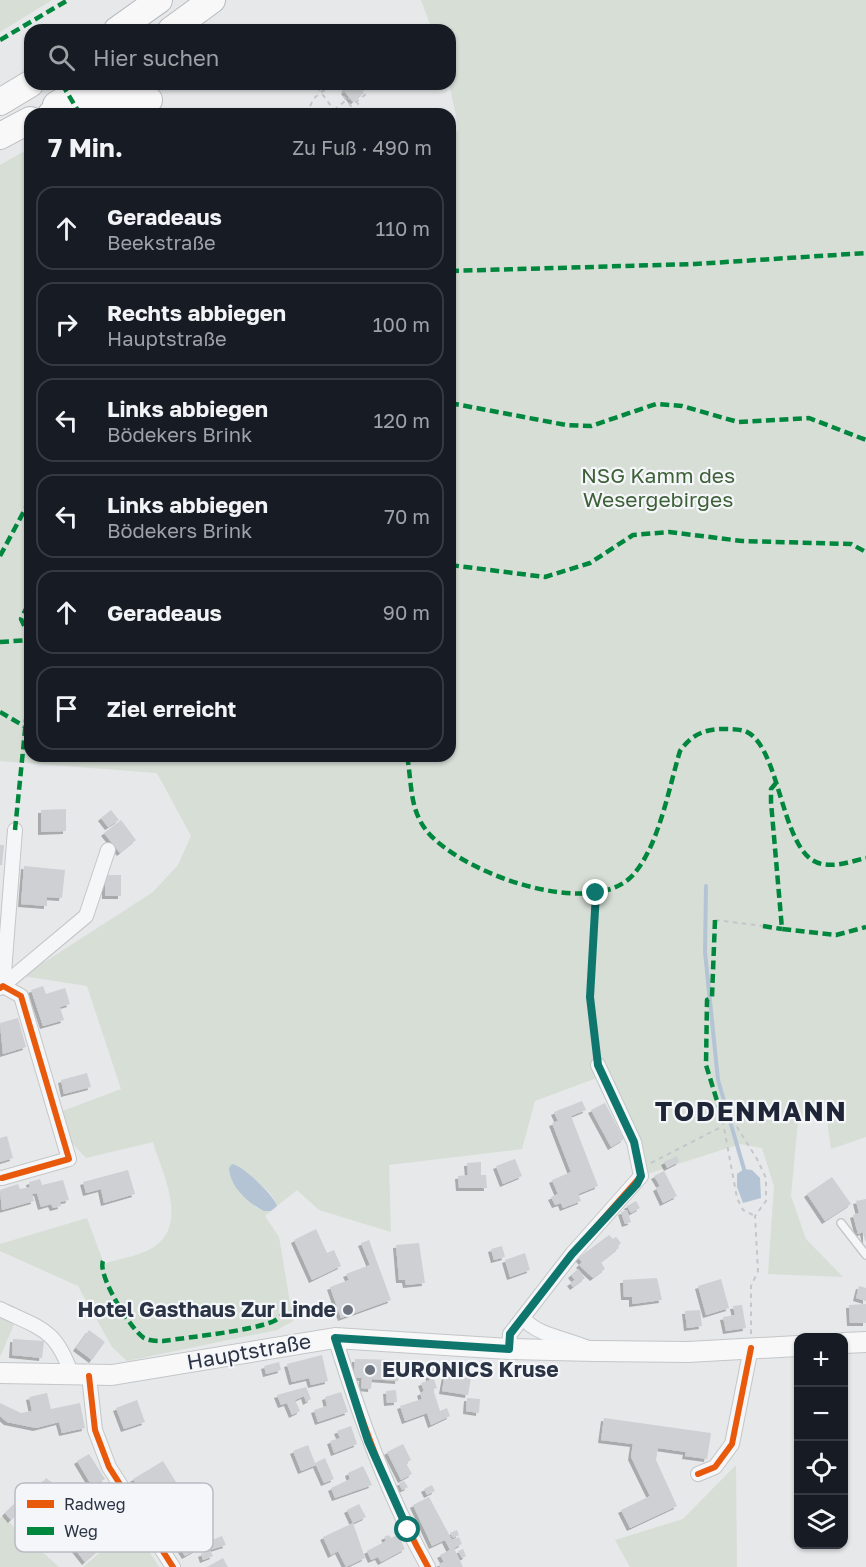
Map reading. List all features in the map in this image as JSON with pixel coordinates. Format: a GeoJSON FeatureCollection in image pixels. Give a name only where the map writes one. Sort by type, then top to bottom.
{"type":"FeatureCollection","features":[{"type":"Feature","properties":{"kind":"highway"},"geometry":{"type":"LineString","coordinates":[[125,24],[159,0]]}},
{"type":"Feature","properties":{"kind":"highway"},"geometry":{"type":"LineString","coordinates":[[179,24],[212,0]]}},
{"type":"Feature","properties":{"kind":"highway"},"geometry":{"type":"LineString","coordinates":[[0,102],[24,88]]}},
{"type":"Feature","properties":{"kind":"highway"},"geometry":{"type":"LineString","coordinates":[[50,108],[81,90]]}},
{"type":"Feature","properties":{"kind":"highway"},"geometry":{"type":"LineString","coordinates":[[74,108],[101,101],[148,100]]}},
{"type":"Feature","properties":{"kind":"highway"},"geometry":{"type":"LineString","coordinates":[[0,136],[24,123]]}},
{"type":"Feature","properties":{"kind":"main road","name":"Hauptstraße"},"geometry":{"type":"LineString","coordinates":[[0,1373],[81,1376],[144,1371],[335,1338],[509,1349],[595,1351],[688,1352],[794,1346]]}},
{"type":"Feature","properties":{"kind":"main road"},"geometry":{"type":"LineString","coordinates":[[848,1343],[866,1342]]}},
{"type":"Feature","properties":{"kind":"street"},"geometry":{"type":"LineString","coordinates":[[1,987],[15,830]]}},
{"type":"Feature","properties":{"kind":"street"},"geometry":{"type":"LineString","coordinates":[[1,987],[86,916],[108,850]]}},
{"type":"Feature","properties":{"kind":"street"},"geometry":{"type":"LineString","coordinates":[[1,987],[21,996],[69,1159],[2,1178]]}},
{"type":"Feature","properties":{"kind":"street"},"geometry":{"type":"LineString","coordinates":[[509,1349],[510,1334],[572,1254],[637,1184],[641,1176],[634,1142],[598,1065]]}},
{"type":"Feature","properties":{"kind":"street"},"geometry":{"type":"LineString","coordinates":[[0,1309],[49,1332],[81,1376],[95,1430],[109,1467],[119,1483]]}},
{"type":"Feature","properties":{"kind":"street"},"geometry":{"type":"LineString","coordinates":[[523,1318],[538,1331],[567,1338],[595,1351]]}},
{"type":"Feature","properties":{"kind":"street"},"geometry":{"type":"LineString","coordinates":[[335,1338],[368,1441],[408,1530],[428,1567]]}},
{"type":"Feature","properties":{"kind":"street"},"geometry":{"type":"LineString","coordinates":[[698,1474],[715,1467],[732,1444],[751,1348]]}},
{"type":"Feature","properties":{"kind":"street"},"geometry":{"type":"LineString","coordinates":[[163,1552],[173,1567]]}},
{"type":"Feature","properties":{"kind":"lane"},"geometry":{"type":"LineString","coordinates":[[841,1223],[866,1255]]}},
{"type":"Feature","properties":{"kind":"path"},"geometry":{"type":"LineString","coordinates":[[309,108],[314,98],[324,90]]}},
{"type":"Feature","properties":{"kind":"path"},"geometry":{"type":"LineString","coordinates":[[345,90],[341,93],[348,99],[351,106],[366,94],[363,90]]}},
{"type":"Feature","properties":{"kind":"path"},"geometry":{"type":"LineString","coordinates":[[321,92],[333,108]]}},
{"type":"Feature","properties":{"kind":"path"},"geometry":{"type":"LineString","coordinates":[[337,108],[348,99]]}},
{"type":"Feature","properties":{"kind":"path"},"geometry":{"type":"LineString","coordinates":[[356,101],[362,108]]}},
{"type":"Feature","properties":{"kind":"path"},"geometry":{"type":"LineString","coordinates":[[596,893],[590,997],[598,1065]]}},
{"type":"Feature","properties":{"kind":"path"},"geometry":{"type":"LineString","coordinates":[[715,920],[763,926]]}},
{"type":"Feature","properties":{"kind":"path"},"geometry":{"type":"LineString","coordinates":[[751,1348],[751,1286],[758,1271],[755,1216],[766,1201],[766,1178],[732,1119],[722,1117],[737,1198],[743,1209],[755,1216]]}},
{"type":"Feature","properties":{"kind":"path"},"geometry":{"type":"LineString","coordinates":[[640,1169],[723,1126]]}},
{"type":"Feature","properties":{"kind":"green space"},"geometry":{"type":"Polygon","coordinates":[[[0,0],[52,0],[0,32],[0,0]]]}},
{"type":"Feature","properties":{"kind":"green space","name":"NSG Kamm des Wesergebirges"},"geometry":{"type":"Polygon","coordinates":[[[421,0],[866,0],[866,1137],[831,1149],[824,1099],[798,1122],[791,1196],[806,1239],[843,1277],[768,1274],[774,1186],[762,1148],[740,1144],[641,1176],[602,1076],[535,1101],[522,1149],[389,1165],[391,1232],[319,1210],[297,1190],[277,1206],[266,1189],[237,1165],[240,1193],[257,1208],[271,1211],[265,1216],[279,1237],[293,1321],[277,1330],[127,1361],[112,1347],[78,1286],[0,1251],[0,1244],[87,1218],[104,1264],[149,1250],[160,1242],[171,1220],[166,1179],[153,1142],[86,1158],[69,1140],[60,1112],[121,1089],[87,986],[23,976],[153,892],[178,865],[191,836],[157,773],[0,761],[0,165],[24,151],[24,762],[456,762],[456,132],[459,129],[450,90],[456,90],[456,24],[430,24],[421,0]]]}},
{"type":"Feature","properties":{"kind":"green space"},"geometry":{"type":"Polygon","coordinates":[[[0,1315],[15,1322],[0,1357],[0,1315]]]}},
{"type":"Feature","properties":{"kind":"green space"},"geometry":{"type":"Polygon","coordinates":[[[736,1465],[737,1567],[630,1567],[615,1540],[683,1519],[736,1465]]]}},
{"type":"Feature","properties":{"kind":"green space"},"geometry":{"type":"Polygon","coordinates":[[[3,1517],[15,1528],[15,1552],[42,1552],[59,1567],[0,1567],[0,1518],[3,1517]]]}},
{"type":"Feature","properties":{"kind":"green space"},"geometry":{"type":"Polygon","coordinates":[[[100,1552],[149,1552],[159,1567],[83,1567],[100,1552]]]}},
{"type":"Feature","properties":{"kind":"water"},"geometry":{"type":"Polygon","coordinates":[[[232,1164],[243,1169],[257,1181],[277,1206],[271,1211],[264,1211],[246,1199],[236,1188],[230,1175],[229,1168],[232,1164]]]}},
{"type":"Feature","properties":{"kind":"water"},"geometry":{"type":"Polygon","coordinates":[[[744,1169],[752,1170],[760,1178],[761,1198],[743,1203],[737,1187],[737,1174],[744,1169]]]}},
{"type":"Feature","properties":{"kind":"building"},"geometry":{"type":"Polygon","coordinates":[[[361,90],[364,93],[353,102],[344,91],[361,90]]]}},
{"type":"Feature","properties":{"kind":"building"},"geometry":{"type":"Polygon","coordinates":[[[66,809],[66,831],[41,832],[41,810],[66,809]]]}},
{"type":"Feature","properties":{"kind":"building"},"geometry":{"type":"Polygon","coordinates":[[[111,810],[119,820],[108,827],[101,818],[111,810]]]}},
{"type":"Feature","properties":{"kind":"building"},"geometry":{"type":"Polygon","coordinates":[[[121,820],[136,840],[120,853],[104,833],[121,820]]]}},
{"type":"Feature","properties":{"kind":"building"},"geometry":{"type":"Polygon","coordinates":[[[0,845],[4,845],[2,865],[0,865],[0,845]]]}},
{"type":"Feature","properties":{"kind":"building"},"geometry":{"type":"Polygon","coordinates":[[[24,866],[65,870],[62,898],[47,897],[47,906],[21,904],[24,866]]]}},
{"type":"Feature","properties":{"kind":"building"},"geometry":{"type":"Polygon","coordinates":[[[105,875],[121,875],[121,896],[105,896],[105,875]]]}},
{"type":"Feature","properties":{"kind":"building"},"geometry":{"type":"Polygon","coordinates":[[[43,986],[46,994],[65,988],[70,1004],[60,1007],[64,1020],[43,1026],[31,990],[43,986]]]}},
{"type":"Feature","properties":{"kind":"building"},"geometry":{"type":"Polygon","coordinates":[[[18,1018],[26,1047],[3,1054],[0,1023],[18,1018]]]}},
{"type":"Feature","properties":{"kind":"building"},"geometry":{"type":"Polygon","coordinates":[[[87,1073],[91,1087],[64,1094],[61,1080],[87,1073]]]}},
{"type":"Feature","properties":{"kind":"building"},"geometry":{"type":"Polygon","coordinates":[[[582,1101],[586,1110],[571,1116],[598,1186],[578,1194],[581,1201],[563,1208],[561,1203],[555,1205],[551,1197],[558,1194],[552,1180],[571,1172],[552,1123],[558,1121],[554,1112],[582,1101]]]}},
{"type":"Feature","properties":{"kind":"building"},"geometry":{"type":"Polygon","coordinates":[[[605,1103],[624,1139],[611,1147],[591,1110],[605,1103]]]}},
{"type":"Feature","properties":{"kind":"building"},"geometry":{"type":"Polygon","coordinates":[[[7,1136],[13,1158],[0,1162],[0,1138],[7,1136]]]}},
{"type":"Feature","properties":{"kind":"building"},"geometry":{"type":"Polygon","coordinates":[[[677,1156],[679,1162],[667,1168],[664,1162],[677,1156]]]}},
{"type":"Feature","properties":{"kind":"building"},"geometry":{"type":"Polygon","coordinates":[[[515,1159],[522,1176],[503,1184],[496,1166],[515,1159]]]}},
{"type":"Feature","properties":{"kind":"building"},"geometry":{"type":"Polygon","coordinates":[[[481,1162],[481,1175],[486,1175],[487,1188],[459,1188],[458,1176],[468,1175],[467,1163],[481,1162]]]}},
{"type":"Feature","properties":{"kind":"building"},"geometry":{"type":"Polygon","coordinates":[[[128,1170],[135,1194],[104,1203],[101,1189],[86,1193],[83,1182],[128,1170]]]}},
{"type":"Feature","properties":{"kind":"building"},"geometry":{"type":"Polygon","coordinates":[[[664,1171],[677,1196],[663,1203],[656,1188],[660,1186],[654,1176],[664,1171]]]}},
{"type":"Feature","properties":{"kind":"building"},"geometry":{"type":"Polygon","coordinates":[[[832,1177],[851,1204],[825,1221],[807,1194],[832,1177]]]}},
{"type":"Feature","properties":{"kind":"building"},"geometry":{"type":"Polygon","coordinates":[[[40,1179],[42,1185],[63,1180],[69,1200],[60,1202],[61,1206],[53,1208],[51,1204],[41,1207],[37,1193],[32,1194],[34,1201],[2,1210],[0,1190],[18,1184],[20,1189],[30,1187],[29,1182],[40,1179]]]}},
{"type":"Feature","properties":{"kind":"building"},"geometry":{"type":"Polygon","coordinates":[[[866,1199],[865,1241],[863,1232],[858,1234],[853,1215],[859,1213],[856,1201],[866,1199]]]}},
{"type":"Feature","properties":{"kind":"building"},"geometry":{"type":"Polygon","coordinates":[[[636,1201],[640,1208],[631,1213],[627,1206],[636,1201]]]}},
{"type":"Feature","properties":{"kind":"building"},"geometry":{"type":"Polygon","coordinates":[[[627,1210],[631,1222],[625,1224],[621,1212],[627,1210]]]}},
{"type":"Feature","properties":{"kind":"building"},"geometry":{"type":"Polygon","coordinates":[[[316,1229],[327,1253],[334,1250],[341,1266],[312,1280],[294,1240],[316,1229]]]}},
{"type":"Feature","properties":{"kind":"building"},"geometry":{"type":"Polygon","coordinates":[[[609,1235],[613,1239],[616,1237],[621,1243],[619,1248],[601,1262],[605,1269],[593,1278],[579,1265],[582,1262],[578,1258],[609,1235]]]}},
{"type":"Feature","properties":{"kind":"building"},"geometry":{"type":"Polygon","coordinates":[[[369,1240],[391,1300],[341,1318],[330,1287],[349,1280],[346,1274],[370,1265],[361,1243],[369,1240]]]}},
{"type":"Feature","properties":{"kind":"building"},"geometry":{"type":"Polygon","coordinates":[[[419,1243],[425,1283],[406,1285],[405,1280],[399,1280],[396,1245],[419,1243]]]}},
{"type":"Feature","properties":{"kind":"building"},"geometry":{"type":"Polygon","coordinates":[[[502,1246],[505,1257],[494,1260],[491,1249],[502,1246]]]}},
{"type":"Feature","properties":{"kind":"building"},"geometry":{"type":"Polygon","coordinates":[[[525,1253],[530,1270],[510,1277],[505,1260],[525,1253]]]}},
{"type":"Feature","properties":{"kind":"building"},"geometry":{"type":"Polygon","coordinates":[[[578,1269],[585,1278],[573,1287],[570,1283],[575,1280],[571,1275],[578,1269]]]}},
{"type":"Feature","properties":{"kind":"building"},"geometry":{"type":"Polygon","coordinates":[[[657,1278],[662,1300],[632,1304],[632,1297],[624,1297],[623,1280],[657,1278]]]}},
{"type":"Feature","properties":{"kind":"building"},"geometry":{"type":"Polygon","coordinates":[[[721,1279],[729,1308],[706,1315],[698,1286],[721,1279]]]}},
{"type":"Feature","properties":{"kind":"building"},"geometry":{"type":"Polygon","coordinates":[[[859,1286],[866,1288],[866,1301],[856,1298],[859,1286]]]}},
{"type":"Feature","properties":{"kind":"building"},"geometry":{"type":"Polygon","coordinates":[[[866,1304],[866,1323],[850,1323],[849,1305],[866,1304]]]}},
{"type":"Feature","properties":{"kind":"building"},"geometry":{"type":"Polygon","coordinates":[[[742,1305],[746,1328],[726,1331],[723,1317],[735,1315],[733,1306],[742,1305]]]}},
{"type":"Feature","properties":{"kind":"building"},"geometry":{"type":"Polygon","coordinates":[[[700,1310],[702,1326],[687,1328],[685,1311],[700,1310]]]}},
{"type":"Feature","properties":{"kind":"building"},"geometry":{"type":"Polygon","coordinates":[[[89,1330],[105,1342],[92,1360],[76,1348],[89,1330]]]}},
{"type":"Feature","properties":{"kind":"building"},"geometry":{"type":"Polygon","coordinates":[[[13,1339],[44,1341],[42,1358],[12,1355],[13,1339]]]}},
{"type":"Feature","properties":{"kind":"building"},"geometry":{"type":"Polygon","coordinates":[[[322,1355],[328,1381],[311,1385],[309,1378],[292,1382],[287,1364],[322,1355]]]}},
{"type":"Feature","properties":{"kind":"building"},"geometry":{"type":"Polygon","coordinates":[[[355,1359],[400,1360],[398,1381],[372,1379],[371,1389],[361,1388],[362,1378],[354,1378],[355,1359]]]}},
{"type":"Feature","properties":{"kind":"building"},"geometry":{"type":"Polygon","coordinates":[[[434,1360],[438,1371],[432,1373],[437,1388],[433,1389],[440,1411],[447,1408],[450,1416],[431,1425],[427,1413],[405,1421],[400,1406],[422,1399],[420,1393],[424,1391],[421,1383],[430,1380],[424,1364],[434,1360]]]}},
{"type":"Feature","properties":{"kind":"building"},"geometry":{"type":"Polygon","coordinates":[[[279,1362],[281,1370],[266,1374],[264,1366],[279,1362]]]}},
{"type":"Feature","properties":{"kind":"building"},"geometry":{"type":"Polygon","coordinates":[[[446,1369],[472,1372],[468,1395],[442,1391],[446,1369]]]}},
{"type":"Feature","properties":{"kind":"building"},"geometry":{"type":"Polygon","coordinates":[[[306,1387],[311,1399],[306,1402],[304,1396],[295,1400],[300,1411],[292,1415],[287,1403],[281,1405],[277,1395],[306,1387]]]}},
{"type":"Feature","properties":{"kind":"building"},"geometry":{"type":"Polygon","coordinates":[[[396,1390],[397,1402],[387,1403],[386,1391],[396,1390]]]}},
{"type":"Feature","properties":{"kind":"building"},"geometry":{"type":"Polygon","coordinates":[[[341,1392],[348,1412],[318,1422],[314,1410],[327,1406],[325,1397],[341,1392]]]}},
{"type":"Feature","properties":{"kind":"building"},"geometry":{"type":"Polygon","coordinates":[[[47,1393],[51,1409],[80,1403],[85,1428],[62,1433],[59,1422],[36,1428],[7,1422],[0,1416],[0,1403],[21,1413],[32,1411],[29,1397],[47,1393]]]}},
{"type":"Feature","properties":{"kind":"building"},"geometry":{"type":"Polygon","coordinates":[[[467,1398],[480,1399],[479,1413],[466,1411],[467,1398]]]}},
{"type":"Feature","properties":{"kind":"building"},"geometry":{"type":"Polygon","coordinates":[[[137,1400],[145,1422],[124,1429],[116,1408],[137,1400]]]}},
{"type":"Feature","properties":{"kind":"building"},"geometry":{"type":"Polygon","coordinates":[[[604,1418],[711,1433],[707,1459],[685,1456],[686,1452],[658,1448],[656,1460],[677,1506],[630,1528],[621,1510],[650,1496],[631,1457],[633,1444],[601,1440],[604,1418]]]}},
{"type":"Feature","properties":{"kind":"building"},"geometry":{"type":"Polygon","coordinates":[[[351,1426],[357,1444],[334,1453],[330,1441],[340,1438],[337,1431],[351,1426]]]}},
{"type":"Feature","properties":{"kind":"building"},"geometry":{"type":"Polygon","coordinates":[[[403,1444],[411,1460],[406,1463],[412,1474],[401,1480],[387,1452],[403,1444]]]}},
{"type":"Feature","properties":{"kind":"building"},"geometry":{"type":"Polygon","coordinates":[[[308,1445],[315,1463],[325,1458],[334,1479],[324,1483],[316,1465],[301,1471],[293,1451],[308,1445]]]}},
{"type":"Feature","properties":{"kind":"building"},"geometry":{"type":"Polygon","coordinates":[[[89,1454],[105,1479],[98,1483],[90,1483],[77,1461],[89,1454]]]}},
{"type":"Feature","properties":{"kind":"building"},"geometry":{"type":"Polygon","coordinates":[[[163,1461],[177,1483],[136,1483],[133,1479],[163,1461]]]}},
{"type":"Feature","properties":{"kind":"building"},"geometry":{"type":"Polygon","coordinates":[[[363,1466],[372,1485],[335,1498],[331,1488],[350,1479],[348,1473],[363,1466]]]}},
{"type":"Feature","properties":{"kind":"building"},"geometry":{"type":"Polygon","coordinates":[[[46,1478],[53,1483],[42,1483],[46,1478]]]}},
{"type":"Feature","properties":{"kind":"building"},"geometry":{"type":"Polygon","coordinates":[[[404,1481],[408,1487],[402,1490],[399,1483],[404,1481]]]}},
{"type":"Feature","properties":{"kind":"building"},"geometry":{"type":"Polygon","coordinates":[[[432,1485],[435,1491],[427,1495],[424,1489],[432,1485]]]}},
{"type":"Feature","properties":{"kind":"building"},"geometry":{"type":"Polygon","coordinates":[[[429,1497],[452,1540],[459,1537],[462,1544],[454,1548],[463,1567],[440,1567],[439,1564],[444,1562],[440,1555],[450,1550],[445,1540],[432,1546],[413,1505],[429,1497]]]}},
{"type":"Feature","properties":{"kind":"building"},"geometry":{"type":"Polygon","coordinates":[[[15,1503],[15,1516],[11,1520],[5,1513],[15,1503]]]}},
{"type":"Feature","properties":{"kind":"building"},"geometry":{"type":"Polygon","coordinates":[[[359,1504],[366,1517],[353,1523],[347,1510],[359,1504]]]}},
{"type":"Feature","properties":{"kind":"building"},"geometry":{"type":"Polygon","coordinates":[[[353,1523],[365,1558],[346,1567],[338,1551],[331,1555],[323,1537],[353,1523]]]}},
{"type":"Feature","properties":{"kind":"building"},"geometry":{"type":"Polygon","coordinates":[[[457,1530],[459,1535],[453,1538],[450,1533],[457,1530]]]}},
{"type":"Feature","properties":{"kind":"building"},"geometry":{"type":"Polygon","coordinates":[[[389,1535],[391,1538],[398,1535],[405,1549],[381,1562],[378,1557],[371,1560],[367,1551],[386,1541],[384,1537],[389,1535]]]}},
{"type":"Feature","properties":{"kind":"building"},"geometry":{"type":"Polygon","coordinates":[[[222,1536],[226,1545],[213,1549],[213,1540],[222,1536]]]}},
{"type":"Feature","properties":{"kind":"building"},"geometry":{"type":"Polygon","coordinates":[[[463,1549],[466,1556],[462,1558],[458,1551],[463,1549]]]}},
{"type":"Feature","properties":{"kind":"building"},"geometry":{"type":"Polygon","coordinates":[[[77,1552],[96,1552],[85,1562],[77,1552]]]}},
{"type":"Feature","properties":{"kind":"building"},"geometry":{"type":"Polygon","coordinates":[[[211,1552],[213,1556],[203,1560],[201,1554],[211,1552]]]}},
{"type":"Feature","properties":{"kind":"building"},"geometry":{"type":"Polygon","coordinates":[[[223,1558],[228,1567],[207,1567],[223,1558]]]}},
{"type":"Feature","properties":{"kind":"waterway"},"geometry":{"type":"LineString","coordinates":[[706,886],[705,952],[718,1080],[744,1169]]}},
{"type":"Feature","properties":{"kind":"marked path"},"geometry":{"type":"LineString","coordinates":[[27,24],[68,0]]}},
{"type":"Feature","properties":{"kind":"marked path"},"geometry":{"type":"LineString","coordinates":[[0,40],[24,26]]}},
{"type":"Feature","properties":{"kind":"marked path"},"geometry":{"type":"LineString","coordinates":[[66,90],[76,108]]}},
{"type":"Feature","properties":{"kind":"marked path"},"geometry":{"type":"LineString","coordinates":[[456,271],[695,264],[866,253]]}},
{"type":"Feature","properties":{"kind":"marked path"},"geometry":{"type":"LineString","coordinates":[[456,404],[566,425],[591,426],[656,404],[682,406],[738,422],[809,418],[866,440]]}},
{"type":"Feature","properties":{"kind":"marked path"},"geometry":{"type":"LineString","coordinates":[[0,556],[24,511]]}},
{"type":"Feature","properties":{"kind":"marked path"},"geometry":{"type":"LineString","coordinates":[[456,566],[545,577],[590,563],[633,535],[669,532],[742,541],[851,544],[866,552]]}},
{"type":"Feature","properties":{"kind":"marked path"},"geometry":{"type":"LineString","coordinates":[[24,613],[21,619],[24,625]]}},
{"type":"Feature","properties":{"kind":"marked path"},"geometry":{"type":"LineString","coordinates":[[0,642],[24,640]]}},
{"type":"Feature","properties":{"kind":"marked path"},"geometry":{"type":"LineString","coordinates":[[0,712],[24,726]]}},
{"type":"Feature","properties":{"kind":"marked path"},"geometry":{"type":"LineString","coordinates":[[408,762],[417,813],[426,830],[442,846],[494,875],[526,886],[557,892],[587,893],[613,888],[633,875],[642,863],[656,833],[680,751],[684,746],[693,737],[715,729],[745,731],[756,740],[765,754],[793,833],[801,849],[812,860],[832,865],[866,858]]}},
{"type":"Feature","properties":{"kind":"marked path"},"geometry":{"type":"LineString","coordinates":[[15,830],[24,741]]}},
{"type":"Feature","properties":{"kind":"marked path"},"geometry":{"type":"LineString","coordinates":[[776,783],[771,789],[771,802],[782,929],[836,935],[866,927]]}},
{"type":"Feature","properties":{"kind":"marked path"},"geometry":{"type":"LineString","coordinates":[[715,920],[712,997],[707,1000],[706,1065],[722,1117]]}},
{"type":"Feature","properties":{"kind":"marked path"},"geometry":{"type":"LineString","coordinates":[[763,926],[782,929]]}},
{"type":"Feature","properties":{"kind":"marked path"},"geometry":{"type":"LineString","coordinates":[[103,1261],[105,1278],[116,1302],[131,1325],[149,1340],[163,1341],[251,1328],[274,1321],[290,1310],[298,1310]]}},
{"type":"Feature","properties":{"kind":"cycle path"},"geometry":{"type":"LineString","coordinates":[[0,988],[3,986],[21,996],[69,1159],[2,1178]]}},
{"type":"Feature","properties":{"kind":"cycle path"},"geometry":{"type":"LineString","coordinates":[[509,1349],[510,1334],[572,1254],[641,1176],[634,1142],[598,1065]]}},
{"type":"Feature","properties":{"kind":"cycle path"},"geometry":{"type":"LineString","coordinates":[[335,1338],[354,1397],[387,1483],[428,1567]]}},
{"type":"Feature","properties":{"kind":"cycle path"},"geometry":{"type":"LineString","coordinates":[[698,1474],[715,1467],[732,1444],[751,1348]]}},
{"type":"Feature","properties":{"kind":"cycle path"},"geometry":{"type":"LineString","coordinates":[[89,1376],[95,1430],[109,1467],[119,1483]]}},
{"type":"Feature","properties":{"kind":"cycle path"},"geometry":{"type":"LineString","coordinates":[[163,1552],[173,1567]]}},
{"type":"Feature","properties":{"kind":"place","name":"Hotel Gasthaus Zur Linde"},"geometry":{"type":"Point","coordinates":[348,1310]}},
{"type":"Feature","properties":{"kind":"place","name":"EURONICS Kruse"},"geometry":{"type":"Point","coordinates":[370,1370]}},
{"type":"Feature","properties":{"kind":"district","name":"TODENMANN"},"geometry":{"type":"Point","coordinates":[751,1112]}},
{"type":"Feature","properties":{"kind":"route"},"geometry":{"type":"LineString","coordinates":[[408,1530],[368,1441],[335,1338],[509,1349],[510,1334],[572,1254],[637,1184],[641,1176],[634,1142],[598,1065],[590,997],[596,893]]}}]}
